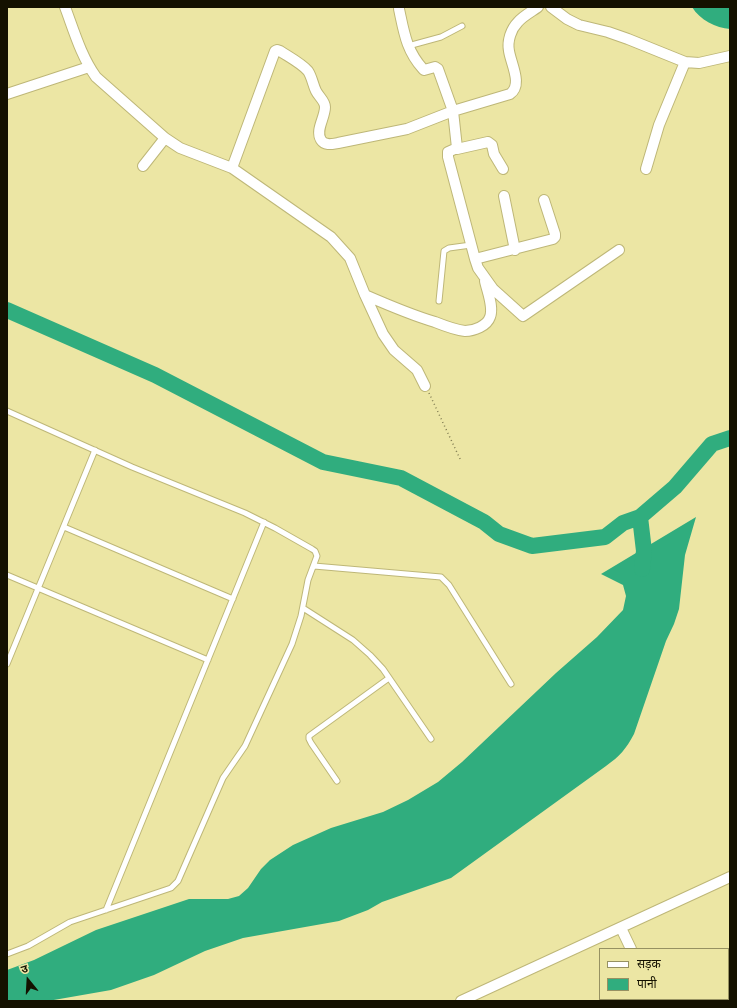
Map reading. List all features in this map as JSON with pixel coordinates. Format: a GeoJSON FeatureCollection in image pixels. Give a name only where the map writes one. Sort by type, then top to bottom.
{"type":"FeatureCollection","features":[{"type":"Feature","properties":{"kind":"street"},"geometry":{"type":"LineString","coordinates":[[65,7],[89,67],[101,82],[165,138],[180,148],[232,168],[331,237],[350,258],[384,334],[394,350],[417,370],[425,386]]}},
{"type":"Feature","properties":{"kind":"street"},"geometry":{"type":"LineString","coordinates":[[232,168],[273,54],[277,50],[304,68],[310,74],[315,90],[325,108],[319,134],[324,143],[330,145],[407,129],[453,112],[510,94],[514,91],[516,86],[516,78],[508,42],[517,22],[538,7]]}},
{"type":"Feature","properties":{"kind":"street"},"geometry":{"type":"LineString","coordinates":[[551,7],[567,19],[579,25],[608,32],[685,62],[699,62],[730,56]]}},
{"type":"Feature","properties":{"kind":"street"},"geometry":{"type":"LineString","coordinates":[[399,8],[408,46],[424,70],[435,67],[438,69],[453,112],[457,149]]}},
{"type":"Feature","properties":{"kind":"street"},"geometry":{"type":"LineString","coordinates":[[646,169],[659,125],[685,62]]}},
{"type":"Feature","properties":{"kind":"street"},"geometry":{"type":"LineString","coordinates":[[7,94],[89,67]]}},
{"type":"Feature","properties":{"kind":"street"},"geometry":{"type":"LineString","coordinates":[[143,166],[165,138]]}},
{"type":"Feature","properties":{"kind":"street"},"geometry":{"type":"LineString","coordinates":[[503,169],[494,154],[492,146],[488,142],[450,150],[448,154],[470,245],[478,268],[494,289],[523,316],[619,250]]}},
{"type":"Feature","properties":{"kind":"street"},"geometry":{"type":"LineString","coordinates":[[504,196],[515,250]]}},
{"type":"Feature","properties":{"kind":"street"},"geometry":{"type":"LineString","coordinates":[[475,259],[549,241],[555,237],[544,200]]}},
{"type":"Feature","properties":{"kind":"street"},"geometry":{"type":"LineString","coordinates":[[365,294],[420,318],[465,331],[481,327],[491,316],[485,279]]}},
{"type":"Feature","properties":{"kind":"street"},"geometry":{"type":"LineString","coordinates":[[461,1001],[730,877]]}},
{"type":"Feature","properties":{"kind":"street"},"geometry":{"type":"LineString","coordinates":[[621,928],[631,948]]}},
{"type":"Feature","properties":{"kind":"lane"},"geometry":{"type":"LineString","coordinates":[[408,46],[441,37],[462,26]]}},
{"type":"Feature","properties":{"kind":"lane"},"geometry":{"type":"LineString","coordinates":[[439,301],[444,251],[449,248],[470,245]]}},
{"type":"Feature","properties":{"kind":"lane"},"geometry":{"type":"LineString","coordinates":[[7,411],[264,522],[315,551],[317,556],[308,580],[292,644],[245,746],[223,778],[178,881],[171,888],[70,922],[28,946],[7,954]]}},
{"type":"Feature","properties":{"kind":"lane"},"geometry":{"type":"LineString","coordinates":[[7,664],[95,450]]}},
{"type":"Feature","properties":{"kind":"lane"},"geometry":{"type":"LineString","coordinates":[[106,910],[264,522]]}},
{"type":"Feature","properties":{"kind":"lane"},"geometry":{"type":"LineString","coordinates":[[64,527],[233,599]]}},
{"type":"Feature","properties":{"kind":"lane"},"geometry":{"type":"LineString","coordinates":[[314,566],[441,577],[449,585],[511,684]]}},
{"type":"Feature","properties":{"kind":"lane"},"geometry":{"type":"LineString","coordinates":[[7,575],[208,660]]}},
{"type":"Feature","properties":{"kind":"lane"},"geometry":{"type":"LineString","coordinates":[[302,608],[353,640],[370,655],[389,678],[431,739]]}},
{"type":"Feature","properties":{"kind":"lane"},"geometry":{"type":"LineString","coordinates":[[337,781],[308,739],[309,736],[389,678]]}},
{"type":"Feature","properties":{"kind":"path"},"geometry":{"type":"LineString","coordinates":[[425,386],[461,461]]}},
{"type":"Feature","properties":{"kind":"water"},"geometry":{"type":"Polygon","coordinates":[[[692,7],[730,7],[730,29],[714,25],[699,16],[692,7]]]}},
{"type":"Feature","properties":{"kind":"water"},"geometry":{"type":"Polygon","coordinates":[[[696,517],[685,555],[679,609],[666,641],[634,734],[628,744],[611,762],[451,878],[382,902],[368,910],[339,921],[243,938],[205,951],[154,975],[111,990],[48,1001],[7,1001],[7,970],[34,960],[96,930],[189,899],[228,899],[239,896],[248,888],[261,869],[270,860],[293,845],[331,828],[383,812],[408,800],[438,782],[462,762],[556,673],[597,637],[623,610],[626,596],[623,585],[601,574],[696,517]]]}},
{"type":"Feature","properties":{"kind":"waterway"},"geometry":{"type":"LineString","coordinates":[[7,310],[155,375],[323,462],[401,478],[484,522],[499,534],[532,546],[605,537],[623,523],[640,517],[675,487],[712,444],[730,438]]}},
{"type":"Feature","properties":{"kind":"waterway"},"geometry":{"type":"LineString","coordinates":[[640,517],[644,551],[642,569]]}}]}
